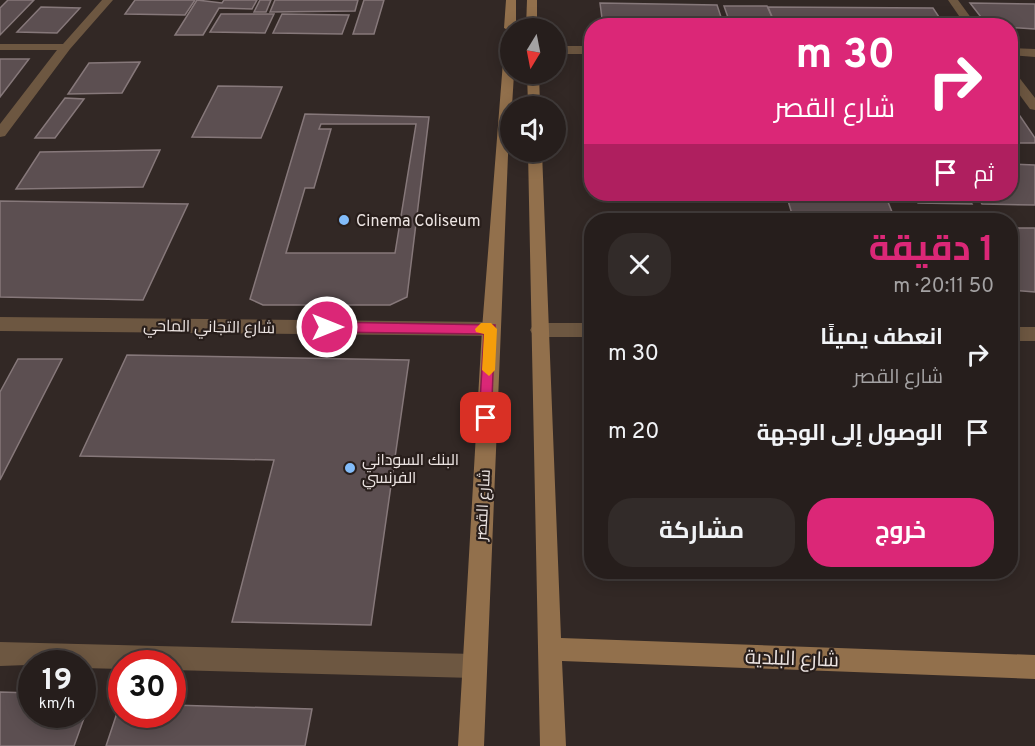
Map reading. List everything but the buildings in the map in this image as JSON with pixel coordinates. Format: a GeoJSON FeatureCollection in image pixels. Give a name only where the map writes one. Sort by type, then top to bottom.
{"type":"FeatureCollection","features":[{"type":"Feature","properties":{"kind":"main road"},"geometry":{"type":"LineString","coordinates":[[510,18],[511,0]]}},
{"type":"Feature","properties":{"kind":"main road"},"geometry":{"type":"LineString","coordinates":[[532,0],[532,18]]}},
{"type":"Feature","properties":{"kind":"main road","name":"شارع القصر"},"geometry":{"type":"LineString","coordinates":[[471,746],[491,329],[508,84]]}},
{"type":"Feature","properties":{"kind":"main road"},"geometry":{"type":"LineString","coordinates":[[535,162],[553,746]]}},
{"type":"Feature","properties":{"kind":"main road","name":"شارع البلدية"},"geometry":{"type":"LineString","coordinates":[[549,649],[1035,667]]}},
{"type":"Feature","properties":{"kind":"street"},"geometry":{"type":"LineString","coordinates":[[0,133],[66,47],[108,0]]}},
{"type":"Feature","properties":{"kind":"street"},"geometry":{"type":"LineString","coordinates":[[952,0],[966,18]]}},
{"type":"Feature","properties":{"kind":"street"},"geometry":{"type":"LineString","coordinates":[[0,47],[66,47]]}},
{"type":"Feature","properties":{"kind":"street"},"geometry":{"type":"LineString","coordinates":[[566,50],[584,50]]}},
{"type":"Feature","properties":{"kind":"street"},"geometry":{"type":"LineString","coordinates":[[1018,52],[1035,53]]}},
{"type":"Feature","properties":{"kind":"street"},"geometry":{"type":"LineString","coordinates":[[1018,84],[1035,105]]}},
{"type":"Feature","properties":{"kind":"street","name":"شارع التجاني الماحي"},"geometry":{"type":"LineString","coordinates":[[0,324],[491,329]]}},
{"type":"Feature","properties":{"kind":"street"},"geometry":{"type":"LineString","coordinates":[[539,330],[584,330]]}},
{"type":"Feature","properties":{"kind":"street"},"geometry":{"type":"LineString","coordinates":[[1018,334],[1035,334]]}},
{"type":"Feature","properties":{"kind":"street"},"geometry":{"type":"LineString","coordinates":[[0,654],[474,666]]}},
{"type":"Feature","properties":{"kind":"slow traffic"},"geometry":{"type":"LineString","coordinates":[[481,329],[491,329],[489,370]]}},
{"type":"Feature","properties":{"kind":"place","name":"Cinema Coliseum"},"geometry":{"type":"Point","coordinates":[344,220]}},
{"type":"Feature","properties":{"kind":"place","name":"البنك السوداني الفرنسي"},"geometry":{"type":"Point","coordinates":[350,468]}},
{"type":"Feature","properties":{"kind":"route"},"geometry":{"type":"LineString","coordinates":[[327,327],[491,329],[486,418]]}}]}
